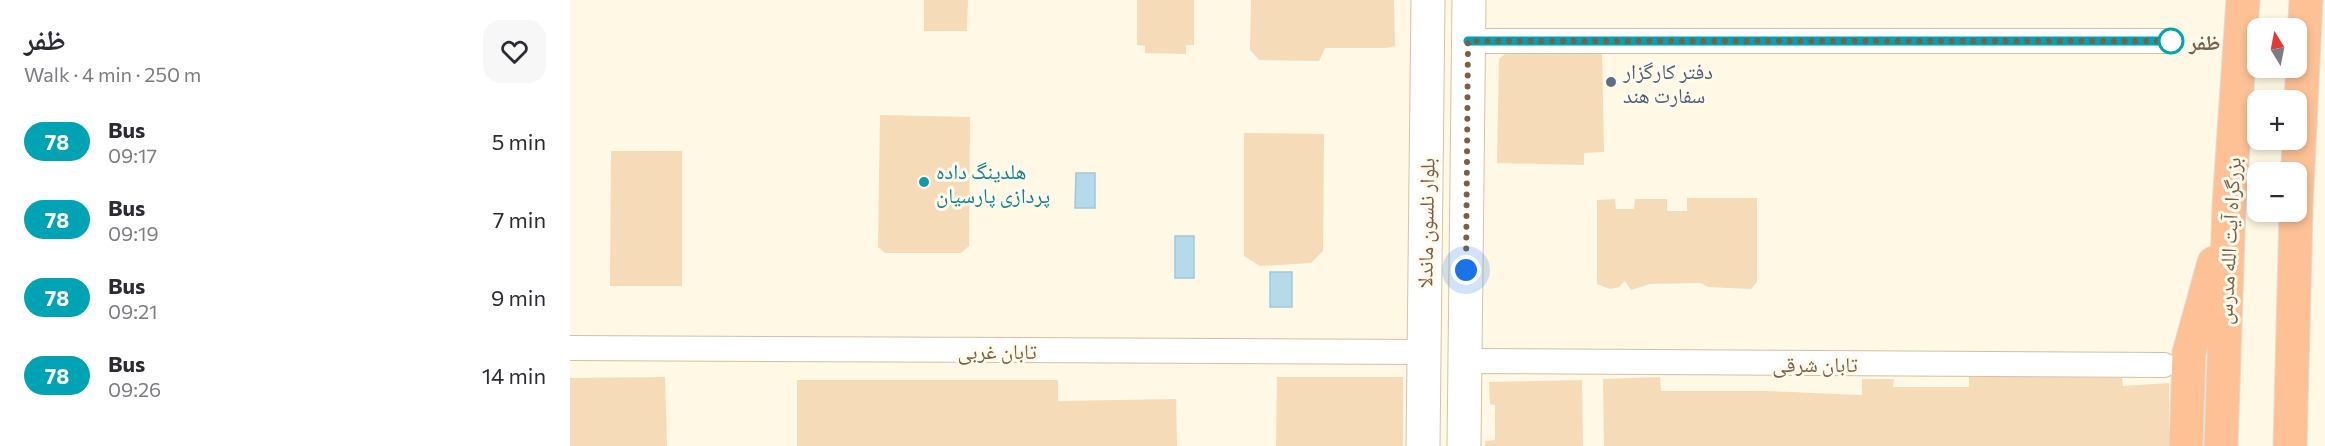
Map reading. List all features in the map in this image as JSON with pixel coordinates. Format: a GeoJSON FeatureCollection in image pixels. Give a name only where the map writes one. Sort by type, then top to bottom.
{"type":"FeatureCollection","features":[{"type":"Feature","properties":{"kind":"highway","name":"بزرگراه آیت الله مدرس"},"geometry":{"type":"LineString","coordinates":[[2221,446],[2229,206],[2243,0]]}},
{"type":"Feature","properties":{"kind":"highway"},"geometry":{"type":"LineString","coordinates":[[2298,162],[2306,0]]}},
{"type":"Feature","properties":{"kind":"highway"},"geometry":{"type":"LineString","coordinates":[[2318,0],[2325,52]]}},
{"type":"Feature","properties":{"kind":"highway"},"geometry":{"type":"LineString","coordinates":[[2186,446],[2189,353],[2229,206]]}},
{"type":"Feature","properties":{"kind":"highway"},"geometry":{"type":"LineString","coordinates":[[2290,446],[2296,222]]}},
{"type":"Feature","properties":{"kind":"main road","name":"بلوار نلسون ماندلا"},"geometry":{"type":"LineString","coordinates":[[1423,446],[1428,0]]}},
{"type":"Feature","properties":{"kind":"main road","name":"بلوار نلسون ماندلا"},"geometry":{"type":"LineString","coordinates":[[1464,446],[1469,0]]}},
{"type":"Feature","properties":{"kind":"street"},"geometry":{"type":"LineString","coordinates":[[1468,41],[2171,41]]}},
{"type":"Feature","properties":{"kind":"street","name":"تابان غربی"},"geometry":{"type":"LineString","coordinates":[[570,348],[1424,352]]}},
{"type":"Feature","properties":{"kind":"street","name":"تابان شرقی"},"geometry":{"type":"LineString","coordinates":[[1465,361],[2164,365]]}},
{"type":"Feature","properties":{"kind":"water"},"geometry":{"type":"Polygon","coordinates":[[[1076,173],[1095,173],[1095,208],[1075,208],[1076,173]]]}},
{"type":"Feature","properties":{"kind":"water"},"geometry":{"type":"Polygon","coordinates":[[[1175,236],[1194,236],[1194,278],[1175,278],[1175,236]]]}},
{"type":"Feature","properties":{"kind":"water"},"geometry":{"type":"Polygon","coordinates":[[[1270,272],[1292,272],[1292,307],[1270,307],[1270,272]]]}},
{"type":"Feature","properties":{"kind":"building"},"geometry":{"type":"Polygon","coordinates":[[[924,0],[968,0],[967,31],[924,31],[924,0]]]}},
{"type":"Feature","properties":{"kind":"building"},"geometry":{"type":"Polygon","coordinates":[[[1137,0],[1194,0],[1194,45],[1186,45],[1186,54],[1145,53],[1145,46],[1137,45],[1137,0]]]}},
{"type":"Feature","properties":{"kind":"building"},"geometry":{"type":"Polygon","coordinates":[[[1251,0],[1394,0],[1395,46],[1325,48],[1319,61],[1259,60],[1250,50],[1251,0]]]}},
{"type":"Feature","properties":{"kind":"building"},"geometry":{"type":"Polygon","coordinates":[[[1510,50],[1602,51],[1604,152],[1584,153],[1584,165],[1497,163],[1499,59],[1510,50]]]}},
{"type":"Feature","properties":{"kind":"building","name":"هلدینگ داده پردازی پارسیان"},"geometry":{"type":"Polygon","coordinates":[[[880,115],[970,117],[969,246],[961,253],[885,253],[878,247],[880,115]]]}},
{"type":"Feature","properties":{"kind":"building"},"geometry":{"type":"Polygon","coordinates":[[[1244,133],[1324,134],[1323,251],[1311,263],[1260,266],[1244,256],[1244,133]]]}},
{"type":"Feature","properties":{"kind":"building"},"geometry":{"type":"Polygon","coordinates":[[[611,151],[682,151],[682,286],[610,286],[611,151]]]}},
{"type":"Feature","properties":{"kind":"building"},"geometry":{"type":"Polygon","coordinates":[[[1687,198],[1757,198],[1757,282],[1751,289],[1708,287],[1701,283],[1650,284],[1631,290],[1625,281],[1619,287],[1610,289],[1597,284],[1597,200],[1615,199],[1616,209],[1634,209],[1635,199],[1667,199],[1667,211],[1687,211],[1687,198]]]}},
{"type":"Feature","properties":{"kind":"building"},"geometry":{"type":"Polygon","coordinates":[[[665,377],[667,446],[570,446],[570,378],[665,377]]]}},
{"type":"Feature","properties":{"kind":"building"},"geometry":{"type":"Polygon","coordinates":[[[1277,377],[1403,377],[1403,446],[1276,446],[1277,377]]]}},
{"type":"Feature","properties":{"kind":"building"},"geometry":{"type":"Polygon","coordinates":[[[1660,377],[1661,391],[1766,391],[1862,395],[1862,379],[1894,379],[1893,387],[1969,387],[1969,377],[2122,378],[2123,386],[2169,383],[2169,446],[1604,446],[1603,379],[1660,377]]]}},
{"type":"Feature","properties":{"kind":"building"},"geometry":{"type":"Polygon","coordinates":[[[797,380],[1058,380],[1058,401],[1176,399],[1177,446],[797,446],[797,380]]]}},
{"type":"Feature","properties":{"kind":"building"},"geometry":{"type":"Polygon","coordinates":[[[1582,380],[1583,446],[1485,446],[1485,441],[1495,440],[1495,405],[1490,404],[1489,382],[1582,380]]]}},
{"type":"Feature","properties":{"kind":"bus line","name":"78"},"geometry":{"type":"LineString","coordinates":[[1468,41],[2171,41]]}},
{"type":"Feature","properties":{"kind":"place","name":"ظفر"},"geometry":{"type":"Point","coordinates":[2171,41]}},
{"type":"Feature","properties":{"kind":"place","name":"دفتر کارگزار سفارت هند"},"geometry":{"type":"Point","coordinates":[1611,82]}},
{"type":"Feature","properties":{"kind":"place","name":"هلدینگ داده پردازی پارسیان"},"geometry":{"type":"Point","coordinates":[924,182]}},
{"type":"Feature","properties":{"kind":"route"},"geometry":{"type":"LineString","coordinates":[[1466,270],[1468,41],[2171,41]]}}]}
